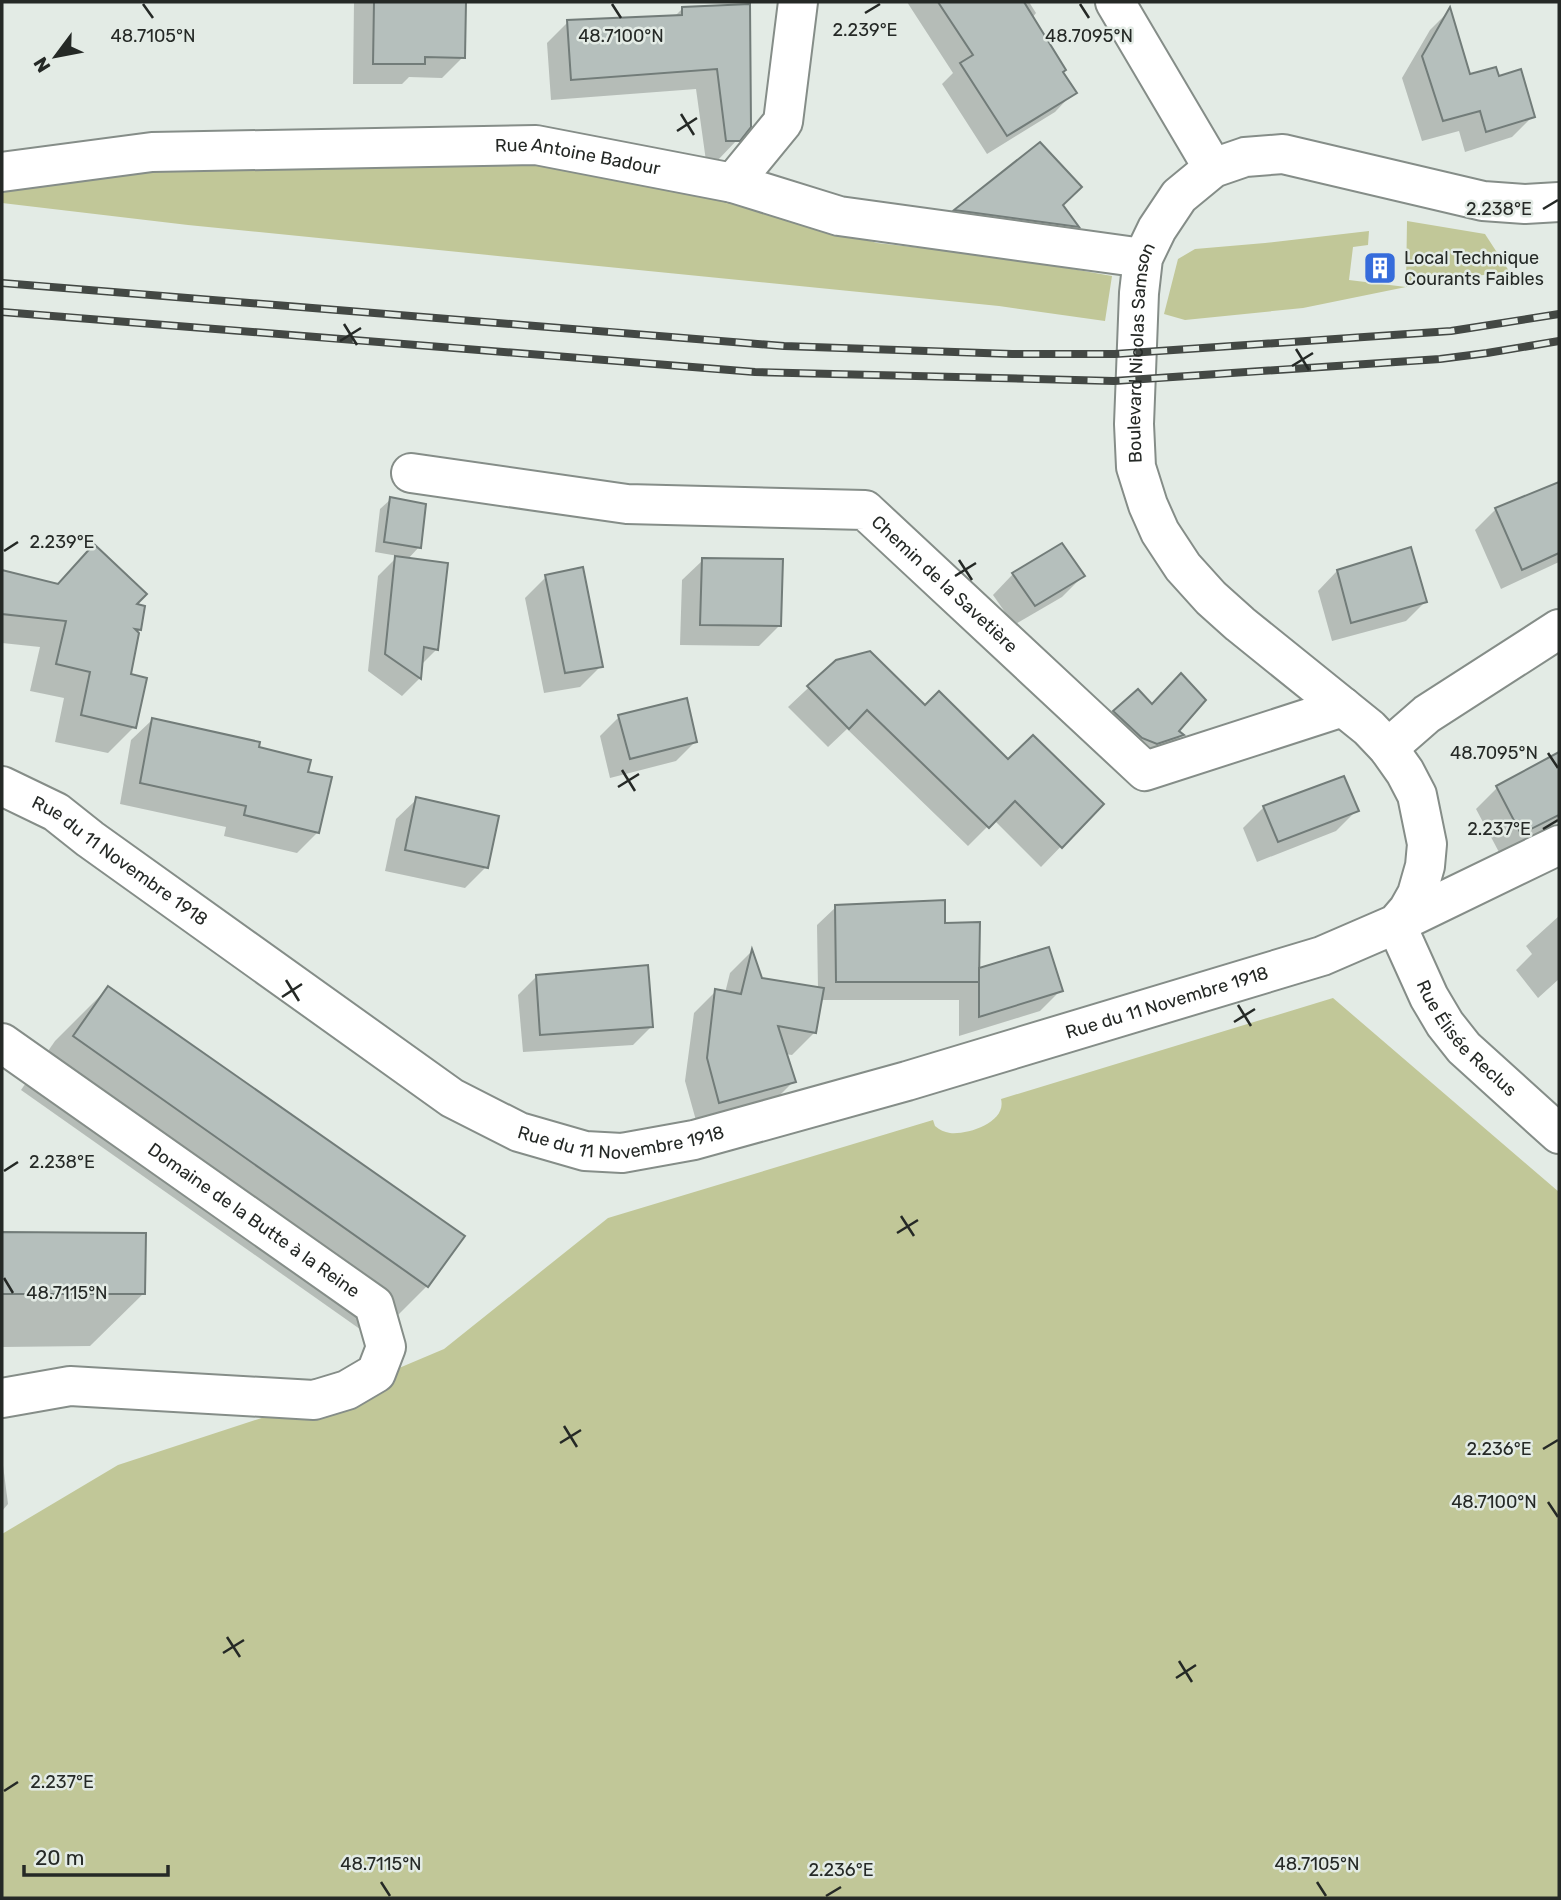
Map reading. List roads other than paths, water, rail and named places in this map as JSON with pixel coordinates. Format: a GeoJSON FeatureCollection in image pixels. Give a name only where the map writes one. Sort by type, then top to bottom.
{"type":"FeatureCollection","features":[{"type":"Feature","properties":{"kind":"street"},"geometry":{"type":"LineString","coordinates":[[733,183],[783,122],[798,2]]}},
{"type":"Feature","properties":{"kind":"street"},"geometry":{"type":"LineString","coordinates":[[1115,2],[1213,168]]}},
{"type":"Feature","properties":{"kind":"street","name":"Rue Antoine Badour"},"geometry":{"type":"LineString","coordinates":[[2,172],[152,152],[536,145],[733,183],[839,216],[1143,258]]}},
{"type":"Feature","properties":{"kind":"street","name":"Boulevard Nicolas Samson"},"geometry":{"type":"LineString","coordinates":[[1396,924],[1417,894],[1425,866],[1427,844],[1417,795],[1405,772],[1369,728],[1211,598],[1183,567],[1160,532],[1152,514],[1136,467],[1134,424],[1143,258],[1157,229],[1180,196],[1213,168],[1245,157],[1283,154],[1483,201],[1525,204],[1559,202]]}},
{"type":"Feature","properties":{"kind":"street","name":"Chemin de la Savetière"},"geometry":{"type":"LineString","coordinates":[[411,473],[627,504],[865,510],[1145,771],[1343,707]]}},
{"type":"Feature","properties":{"kind":"street"},"geometry":{"type":"LineString","coordinates":[[1388,748],[1427,714],[1559,629]]}},
{"type":"Feature","properties":{"kind":"street","name":"Rue du 11 Novembre 1918"},"geometry":{"type":"LineString","coordinates":[[2,786],[56,812],[452,1098],[519,1132],[585,1151],[622,1153],[694,1140],[906,1081],[1322,956],[1396,924]]}},
{"type":"Feature","properties":{"kind":"street"},"geometry":{"type":"LineString","coordinates":[[1396,924],[1559,845]]}},
{"type":"Feature","properties":{"kind":"street","name":"Rue Élisée Reclus"},"geometry":{"type":"LineString","coordinates":[[1396,924],[1429,997],[1445,1024],[1464,1048],[1559,1134]]}},
{"type":"Feature","properties":{"kind":"street","name":"Domaine de la Butte à la Reine"},"geometry":{"type":"LineString","coordinates":[[2,1043],[374,1305],[386,1348],[376,1373],[347,1390],[314,1400],[70,1386],[2,1398]]}},
{"type":"Feature","properties":{"kind":"railway"},"geometry":{"type":"LineString","coordinates":[[2,283],[784,346],[1012,354],[1115,354],[1451,331],[1559,314]]}},
{"type":"Feature","properties":{"kind":"railway"},"geometry":{"type":"LineString","coordinates":[[2,312],[755,372],[1114,381],[1440,359],[1559,341]]}},
{"type":"Feature","properties":{"kind":"place","name":"Local Technique Courants Faibles"},"geometry":{"type":"Point","coordinates":[1380,268]}}]}
